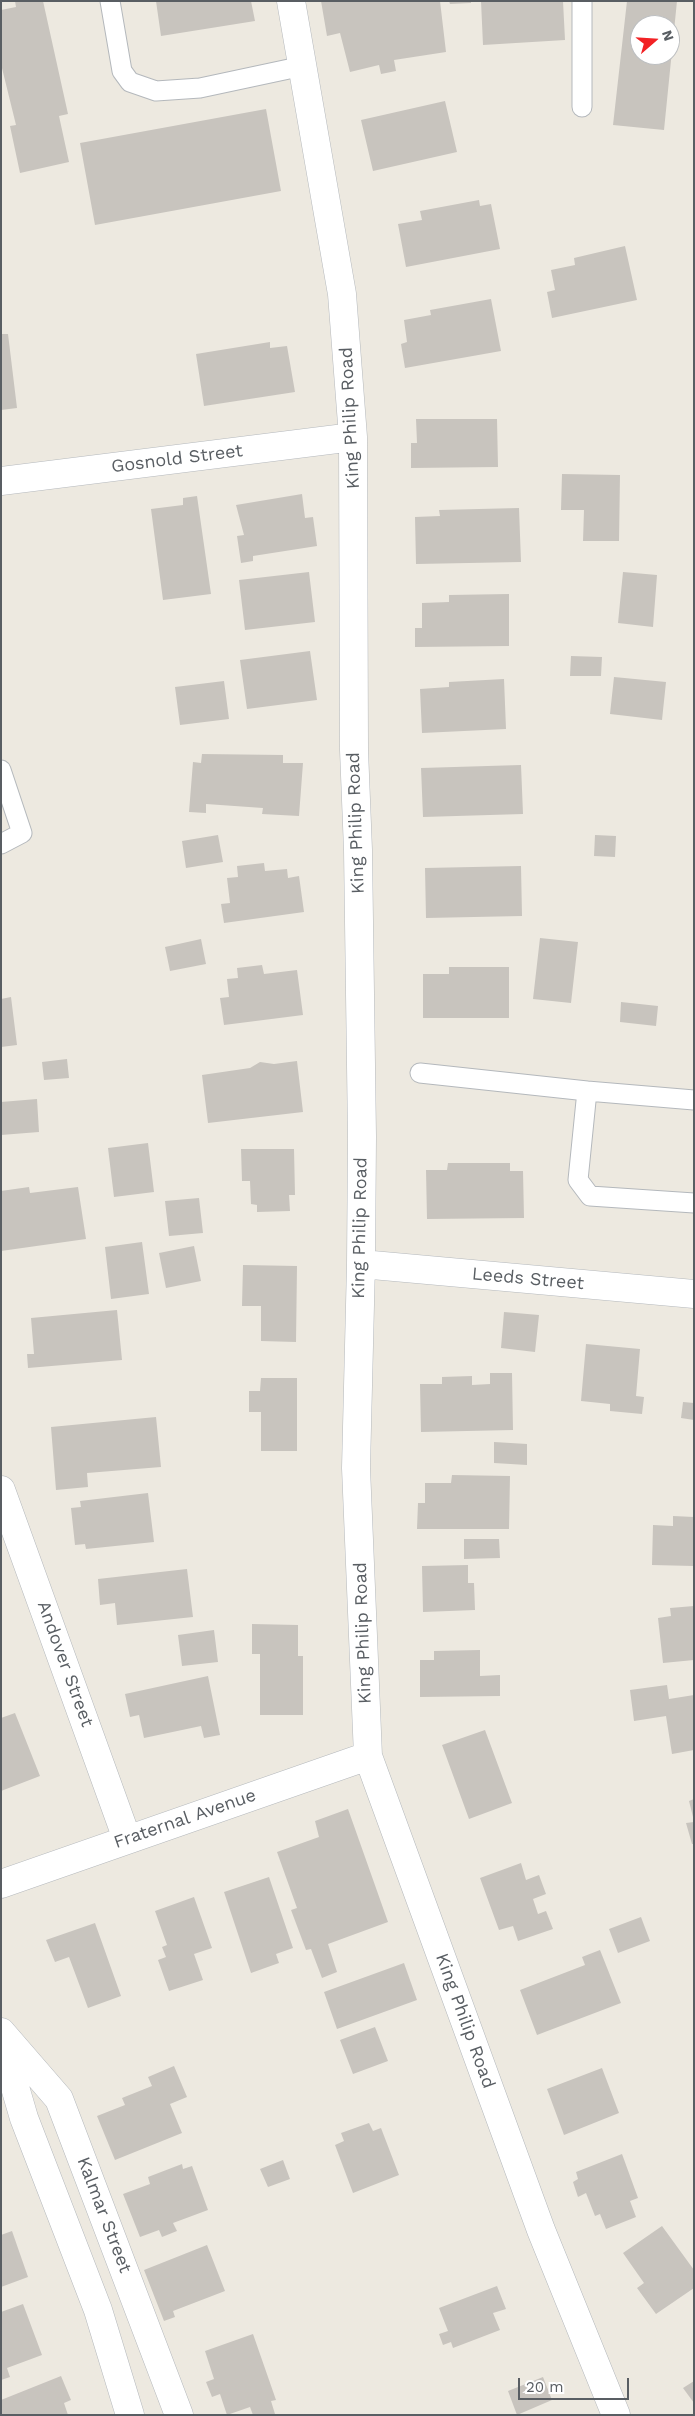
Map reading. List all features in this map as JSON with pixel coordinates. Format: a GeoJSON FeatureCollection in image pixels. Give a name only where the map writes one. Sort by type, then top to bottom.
{"type":"FeatureCollection","features":[{"type":"Feature","properties":{"kind":"street","name":"King Philip Road"},"geometry":{"type":"LineString","coordinates":[[291,1],[342,294],[354,437],[354,741],[359,918],[361,1264],[356,1468],[368,1756],[541,2230],[616,2415]]}},
{"type":"Feature","properties":{"kind":"street","name":"Gosnold Street"},"geometry":{"type":"LineString","coordinates":[[1,481],[354,437]]}},
{"type":"Feature","properties":{"kind":"street","name":"Leeds Street"},"geometry":{"type":"LineString","coordinates":[[361,1264],[694,1294]]}},
{"type":"Feature","properties":{"kind":"street","name":"Andover Street"},"geometry":{"type":"LineString","coordinates":[[1,1490],[127,1839]]}},
{"type":"Feature","properties":{"kind":"street","name":"Fraternal Avenue"},"geometry":{"type":"LineString","coordinates":[[1,1884],[368,1756]]}},
{"type":"Feature","properties":{"kind":"street","name":"Kalmar Street"},"geometry":{"type":"LineString","coordinates":[[1,2032],[59,2099],[179,2415]]}},
{"type":"Feature","properties":{"kind":"street"},"geometry":{"type":"LineString","coordinates":[[1,2039],[24,2118],[98,2310],[130,2415]]}},
{"type":"Feature","properties":{"kind":"lane"},"geometry":{"type":"LineString","coordinates":[[110,1],[122,71],[130,82],[156,90],[200,88],[302,66]]}},
{"type":"Feature","properties":{"kind":"lane"},"geometry":{"type":"LineString","coordinates":[[582,1],[582,107]]}},
{"type":"Feature","properties":{"kind":"lane"},"geometry":{"type":"LineString","coordinates":[[1,770],[22,833],[1,844]]}},
{"type":"Feature","properties":{"kind":"lane"},"geometry":{"type":"LineString","coordinates":[[420,1073],[587,1091],[694,1100]]}},
{"type":"Feature","properties":{"kind":"lane"},"geometry":{"type":"LineString","coordinates":[[587,1091],[578,1180],[590,1196],[694,1204]]}},
{"type":"Feature","properties":{"kind":"building"},"geometry":{"type":"Polygon","coordinates":[[[15,1],[43,1],[68,114],[59,116],[69,162],[20,173],[10,126],[16,125],[1,64],[1,10],[16,7],[15,1]]]}},
{"type":"Feature","properties":{"kind":"building"},"geometry":{"type":"Polygon","coordinates":[[[156,1],[251,1],[255,21],[161,36],[156,1]]]}},
{"type":"Feature","properties":{"kind":"building"},"geometry":{"type":"Polygon","coordinates":[[[321,1],[440,1],[446,52],[394,60],[396,71],[381,74],[379,65],[350,72],[340,33],[327,36],[321,1]]]}},
{"type":"Feature","properties":{"kind":"building"},"geometry":{"type":"Polygon","coordinates":[[[449,1],[471,1],[471,3],[450,4],[449,1]]]}},
{"type":"Feature","properties":{"kind":"building"},"geometry":{"type":"Polygon","coordinates":[[[481,1],[563,1],[565,40],[483,45],[481,1]]]}},
{"type":"Feature","properties":{"kind":"building"},"geometry":{"type":"Polygon","coordinates":[[[627,1],[677,1],[676,15],[630,15],[630,65],[671,65],[664,130],[613,125],[627,1]]]}},
{"type":"Feature","properties":{"kind":"building"},"geometry":{"type":"Polygon","coordinates":[[[445,101],[457,152],[373,171],[361,120],[445,101]]]}},
{"type":"Feature","properties":{"kind":"building"},"geometry":{"type":"Polygon","coordinates":[[[266,109],[281,191],[95,225],[80,143],[266,109]]]}},
{"type":"Feature","properties":{"kind":"building"},"geometry":{"type":"Polygon","coordinates":[[[479,200],[480,206],[491,204],[500,249],[406,267],[398,224],[422,220],[420,211],[479,200]]]}},
{"type":"Feature","properties":{"kind":"building"},"geometry":{"type":"Polygon","coordinates":[[[625,246],[637,300],[552,318],[547,292],[555,290],[551,270],[575,265],[574,258],[625,246]]]}},
{"type":"Feature","properties":{"kind":"building"},"geometry":{"type":"Polygon","coordinates":[[[491,299],[501,351],[405,368],[401,344],[407,342],[404,320],[431,315],[430,310],[491,299]]]}},
{"type":"Feature","properties":{"kind":"building"},"geometry":{"type":"Polygon","coordinates":[[[1,334],[8,334],[17,408],[1,410],[1,334]]]}},
{"type":"Feature","properties":{"kind":"building"},"geometry":{"type":"Polygon","coordinates":[[[270,342],[270,348],[287,346],[295,392],[204,406],[196,354],[270,342]]]}},
{"type":"Feature","properties":{"kind":"building"},"geometry":{"type":"Polygon","coordinates":[[[416,419],[497,419],[498,467],[411,468],[411,443],[417,443],[416,419]]]}},
{"type":"Feature","properties":{"kind":"building"},"geometry":{"type":"Polygon","coordinates":[[[562,474],[620,475],[619,541],[583,541],[584,510],[561,510],[562,474]]]}},
{"type":"Feature","properties":{"kind":"building"},"geometry":{"type":"Polygon","coordinates":[[[302,494],[305,518],[313,517],[317,546],[253,556],[253,561],[241,563],[237,536],[244,535],[236,505],[302,494]]]}},
{"type":"Feature","properties":{"kind":"building"},"geometry":{"type":"Polygon","coordinates":[[[197,496],[211,594],[163,600],[151,509],[183,505],[183,498],[197,496]]]}},
{"type":"Feature","properties":{"kind":"building"},"geometry":{"type":"Polygon","coordinates":[[[519,508],[521,562],[416,564],[415,517],[440,516],[439,510],[519,508]]]}},
{"type":"Feature","properties":{"kind":"building"},"geometry":{"type":"Polygon","coordinates":[[[309,572],[315,622],[245,630],[239,580],[309,572]]]}},
{"type":"Feature","properties":{"kind":"building"},"geometry":{"type":"Polygon","coordinates":[[[623,572],[657,575],[653,627],[618,623],[623,572]]]}},
{"type":"Feature","properties":{"kind":"building"},"geometry":{"type":"Polygon","coordinates":[[[509,594],[509,646],[415,647],[415,628],[422,628],[422,603],[449,602],[449,595],[509,594]]]}},
{"type":"Feature","properties":{"kind":"building"},"geometry":{"type":"Polygon","coordinates":[[[310,651],[317,700],[247,709],[240,660],[310,651]]]}},
{"type":"Feature","properties":{"kind":"building"},"geometry":{"type":"Polygon","coordinates":[[[571,656],[602,657],[601,676],[570,676],[571,656]]]}},
{"type":"Feature","properties":{"kind":"building"},"geometry":{"type":"Polygon","coordinates":[[[614,677],[666,682],[662,720],[610,714],[614,677]]]}},
{"type":"Feature","properties":{"kind":"building"},"geometry":{"type":"Polygon","coordinates":[[[504,679],[506,729],[422,733],[420,689],[449,687],[449,682],[504,679]]]}},
{"type":"Feature","properties":{"kind":"building"},"geometry":{"type":"Polygon","coordinates":[[[224,681],[229,719],[180,725],[175,687],[224,681]]]}},
{"type":"Feature","properties":{"kind":"building"},"geometry":{"type":"Polygon","coordinates":[[[202,754],[283,755],[283,763],[303,763],[299,816],[262,814],[263,808],[206,804],[206,813],[189,812],[193,762],[201,763],[202,754]]]}},
{"type":"Feature","properties":{"kind":"building"},"geometry":{"type":"Polygon","coordinates":[[[521,765],[523,814],[423,817],[421,768],[521,765]]]}},
{"type":"Feature","properties":{"kind":"building"},"geometry":{"type":"Polygon","coordinates":[[[218,835],[223,862],[186,868],[182,841],[218,835]]]}},
{"type":"Feature","properties":{"kind":"building"},"geometry":{"type":"Polygon","coordinates":[[[595,835],[616,836],[615,857],[594,856],[595,835]]]}},
{"type":"Feature","properties":{"kind":"building"},"geometry":{"type":"Polygon","coordinates":[[[264,863],[265,871],[287,869],[288,878],[299,876],[304,912],[224,923],[221,904],[230,903],[227,878],[238,877],[237,866],[264,863]]]}},
{"type":"Feature","properties":{"kind":"building"},"geometry":{"type":"Polygon","coordinates":[[[521,866],[522,916],[426,918],[425,868],[521,866]]]}},
{"type":"Feature","properties":{"kind":"building"},"geometry":{"type":"Polygon","coordinates":[[[540,938],[578,942],[571,1003],[533,999],[540,938]]]}},
{"type":"Feature","properties":{"kind":"building"},"geometry":{"type":"Polygon","coordinates":[[[201,939],[206,964],[170,971],[165,947],[201,939]]]}},
{"type":"Feature","properties":{"kind":"building"},"geometry":{"type":"Polygon","coordinates":[[[262,965],[264,974],[297,970],[303,1015],[224,1025],[220,998],[229,997],[227,979],[238,978],[237,968],[262,965]]]}},
{"type":"Feature","properties":{"kind":"building"},"geometry":{"type":"Polygon","coordinates":[[[449,967],[509,967],[509,1018],[423,1018],[423,974],[449,974],[449,967]]]}},
{"type":"Feature","properties":{"kind":"building"},"geometry":{"type":"Polygon","coordinates":[[[11,997],[17,1045],[1,1047],[1,999],[11,997]]]}},
{"type":"Feature","properties":{"kind":"building"},"geometry":{"type":"Polygon","coordinates":[[[621,1002],[658,1006],[656,1026],[620,1022],[621,1002]]]}},
{"type":"Feature","properties":{"kind":"building"},"geometry":{"type":"Polygon","coordinates":[[[67,1059],[69,1078],[44,1080],[42,1062],[67,1059]]]}},
{"type":"Feature","properties":{"kind":"building"},"geometry":{"type":"Polygon","coordinates":[[[297,1061],[303,1112],[208,1123],[202,1075],[250,1068],[260,1062],[274,1064],[297,1061]]]}},
{"type":"Feature","properties":{"kind":"building"},"geometry":{"type":"Polygon","coordinates":[[[37,1099],[39,1132],[1,1135],[1,1102],[37,1099]]]}},
{"type":"Feature","properties":{"kind":"building"},"geometry":{"type":"Polygon","coordinates":[[[148,1143],[154,1192],[114,1197],[108,1148],[148,1143]]]}},
{"type":"Feature","properties":{"kind":"building"},"geometry":{"type":"Polygon","coordinates":[[[241,1149],[294,1149],[295,1195],[289,1195],[290,1211],[257,1212],[257,1205],[251,1204],[250,1181],[242,1181],[241,1149]]]}},
{"type":"Feature","properties":{"kind":"building"},"geometry":{"type":"Polygon","coordinates":[[[448,1163],[510,1163],[510,1171],[523,1171],[524,1218],[427,1219],[426,1170],[447,1170],[448,1163]]]}},
{"type":"Feature","properties":{"kind":"building"},"geometry":{"type":"Polygon","coordinates":[[[29,1187],[30,1193],[78,1187],[86,1239],[1,1251],[1,1191],[29,1187]]]}},
{"type":"Feature","properties":{"kind":"building"},"geometry":{"type":"Polygon","coordinates":[[[199,1198],[203,1233],[169,1236],[165,1201],[199,1198]]]}},
{"type":"Feature","properties":{"kind":"building"},"geometry":{"type":"Polygon","coordinates":[[[142,1242],[149,1294],[111,1299],[105,1247],[142,1242]]]}},
{"type":"Feature","properties":{"kind":"building"},"geometry":{"type":"Polygon","coordinates":[[[194,1246],[201,1281],[166,1288],[159,1253],[194,1246]]]}},
{"type":"Feature","properties":{"kind":"building"},"geometry":{"type":"Polygon","coordinates":[[[243,1265],[297,1266],[296,1342],[261,1341],[261,1306],[242,1306],[243,1265]]]}},
{"type":"Feature","properties":{"kind":"building"},"geometry":{"type":"Polygon","coordinates":[[[117,1310],[122,1360],[28,1368],[27,1354],[34,1354],[31,1318],[117,1310]]]}},
{"type":"Feature","properties":{"kind":"building"},"geometry":{"type":"Polygon","coordinates":[[[504,1312],[539,1315],[535,1352],[501,1348],[504,1312]]]}},
{"type":"Feature","properties":{"kind":"building"},"geometry":{"type":"Polygon","coordinates":[[[586,1344],[640,1349],[636,1396],[644,1397],[642,1414],[610,1411],[610,1404],[581,1401],[586,1344]]]}},
{"type":"Feature","properties":{"kind":"building"},"geometry":{"type":"Polygon","coordinates":[[[490,1373],[512,1373],[513,1430],[421,1432],[420,1384],[442,1384],[442,1377],[472,1376],[472,1385],[490,1384],[490,1373]]]}},
{"type":"Feature","properties":{"kind":"building"},"geometry":{"type":"Polygon","coordinates":[[[261,1378],[297,1378],[297,1451],[261,1451],[261,1412],[249,1412],[249,1391],[260,1391],[261,1378]]]}},
{"type":"Feature","properties":{"kind":"building"},"geometry":{"type":"Polygon","coordinates":[[[683,1402],[694,1403],[694,1420],[681,1418],[683,1402]]]}},
{"type":"Feature","properties":{"kind":"building"},"geometry":{"type":"Polygon","coordinates":[[[156,1417],[161,1467],[87,1473],[88,1487],[56,1490],[51,1427],[156,1417]]]}},
{"type":"Feature","properties":{"kind":"building"},"geometry":{"type":"Polygon","coordinates":[[[494,1442],[527,1444],[527,1465],[494,1463],[494,1442]]]}},
{"type":"Feature","properties":{"kind":"building"},"geometry":{"type":"Polygon","coordinates":[[[452,1475],[510,1476],[509,1529],[417,1529],[418,1503],[425,1503],[425,1483],[451,1483],[452,1475]]]}},
{"type":"Feature","properties":{"kind":"building"},"geometry":{"type":"Polygon","coordinates":[[[148,1493],[154,1542],[86,1549],[85,1544],[75,1545],[71,1508],[81,1507],[80,1501],[148,1493]]]}},
{"type":"Feature","properties":{"kind":"building"},"geometry":{"type":"Polygon","coordinates":[[[673,1516],[694,1517],[694,1566],[652,1565],[653,1525],[673,1526],[673,1516]]]}},
{"type":"Feature","properties":{"kind":"building"},"geometry":{"type":"Polygon","coordinates":[[[464,1539],[499,1539],[500,1558],[464,1559],[464,1539]]]}},
{"type":"Feature","properties":{"kind":"building"},"geometry":{"type":"Polygon","coordinates":[[[468,1565],[468,1583],[474,1583],[475,1610],[423,1612],[422,1566],[468,1565]]]}},
{"type":"Feature","properties":{"kind":"building"},"geometry":{"type":"Polygon","coordinates":[[[187,1569],[193,1617],[117,1625],[115,1603],[100,1605],[98,1579],[187,1569]]]}},
{"type":"Feature","properties":{"kind":"building"},"geometry":{"type":"Polygon","coordinates":[[[694,1606],[694,1660],[663,1663],[658,1618],[671,1616],[670,1608],[694,1606]]]}},
{"type":"Feature","properties":{"kind":"building"},"geometry":{"type":"Polygon","coordinates":[[[252,1624],[298,1625],[298,1656],[303,1656],[303,1715],[260,1715],[260,1654],[252,1654],[252,1624]]]}},
{"type":"Feature","properties":{"kind":"building"},"geometry":{"type":"Polygon","coordinates":[[[214,1630],[218,1662],[182,1666],[178,1635],[214,1630]]]}},
{"type":"Feature","properties":{"kind":"building"},"geometry":{"type":"Polygon","coordinates":[[[480,1650],[480,1676],[500,1675],[500,1696],[420,1697],[420,1660],[434,1660],[434,1651],[480,1650]]]}},
{"type":"Feature","properties":{"kind":"building"},"geometry":{"type":"Polygon","coordinates":[[[208,1676],[220,1735],[204,1738],[201,1726],[144,1738],[139,1715],[130,1717],[125,1694],[208,1676]]]}},
{"type":"Feature","properties":{"kind":"building"},"geometry":{"type":"Polygon","coordinates":[[[667,1685],[669,1699],[694,1695],[694,1750],[672,1754],[666,1716],[634,1721],[630,1690],[667,1685]]]}},
{"type":"Feature","properties":{"kind":"building"},"geometry":{"type":"Polygon","coordinates":[[[15,1713],[40,1776],[1,1791],[1,1718],[15,1713]]]}},
{"type":"Feature","properties":{"kind":"building"},"geometry":{"type":"Polygon","coordinates":[[[485,1730],[512,1803],[469,1819],[442,1745],[485,1730]]]}},
{"type":"Feature","properties":{"kind":"building"},"geometry":{"type":"Polygon","coordinates":[[[694,1799],[694,1817],[693,1817],[689,1801],[694,1799]]]}},
{"type":"Feature","properties":{"kind":"building"},"geometry":{"type":"Polygon","coordinates":[[[348,1809],[388,1922],[328,1944],[337,1972],[322,1978],[311,1949],[306,1950],[291,1910],[297,1908],[277,1852],[319,1837],[315,1821],[348,1809]]]}},
{"type":"Feature","properties":{"kind":"building"},"geometry":{"type":"Polygon","coordinates":[[[694,1822],[694,1844],[692,1844],[686,1823],[694,1822]]]}},
{"type":"Feature","properties":{"kind":"building"},"geometry":{"type":"Polygon","coordinates":[[[521,1863],[526,1880],[539,1875],[546,1894],[533,1899],[538,1914],[546,1911],[553,1929],[518,1941],[513,1926],[499,1930],[480,1878],[521,1863]]]}},
{"type":"Feature","properties":{"kind":"building"},"geometry":{"type":"Polygon","coordinates":[[[269,1877],[293,1948],[276,1954],[279,1963],[251,1973],[224,1892],[269,1877]]]}},
{"type":"Feature","properties":{"kind":"building"},"geometry":{"type":"Polygon","coordinates":[[[194,1897],[212,1948],[194,1954],[203,1980],[169,1991],[158,1960],[166,1957],[162,1947],[167,1945],[155,1911],[194,1897]]]}},
{"type":"Feature","properties":{"kind":"building"},"geometry":{"type":"Polygon","coordinates":[[[641,1917],[650,1941],[618,1953],[609,1929],[641,1917]]]}},
{"type":"Feature","properties":{"kind":"building"},"geometry":{"type":"Polygon","coordinates":[[[95,1923],[121,1996],[88,2008],[69,1957],[55,1962],[46,1940],[95,1923]]]}},
{"type":"Feature","properties":{"kind":"building"},"geometry":{"type":"Polygon","coordinates":[[[600,1950],[621,2003],[537,2035],[520,1990],[585,1965],[582,1957],[600,1950]]]}},
{"type":"Feature","properties":{"kind":"building"},"geometry":{"type":"Polygon","coordinates":[[[404,1963],[417,2000],[337,2029],[324,1992],[404,1963]]]}},
{"type":"Feature","properties":{"kind":"building"},"geometry":{"type":"Polygon","coordinates":[[[375,2027],[388,2061],[353,2074],[340,2040],[375,2027]]]}},
{"type":"Feature","properties":{"kind":"building"},"geometry":{"type":"Polygon","coordinates":[[[174,2066],[187,2097],[170,2104],[182,2133],[115,2160],[97,2116],[125,2105],[122,2098],[152,2086],[148,2077],[174,2066]]]}},
{"type":"Feature","properties":{"kind":"building"},"geometry":{"type":"Polygon","coordinates":[[[602,2068],[619,2113],[564,2135],[547,2089],[602,2068]]]}},
{"type":"Feature","properties":{"kind":"building"},"geometry":{"type":"Polygon","coordinates":[[[369,2123],[373,2131],[381,2128],[399,2175],[353,2193],[335,2145],[344,2141],[341,2133],[369,2123]]]}},
{"type":"Feature","properties":{"kind":"building"},"geometry":{"type":"Polygon","coordinates":[[[622,2154],[638,2198],[630,2201],[636,2217],[606,2229],[600,2214],[595,2216],[586,2193],[578,2197],[573,2182],[578,2179],[576,2172],[622,2154]]]}},
{"type":"Feature","properties":{"kind":"building"},"geometry":{"type":"Polygon","coordinates":[[[283,2160],[290,2179],[268,2187],[260,2169],[283,2160]]]}},
{"type":"Feature","properties":{"kind":"building"},"geometry":{"type":"Polygon","coordinates":[[[182,2164],[183,2169],[192,2166],[208,2210],[173,2223],[177,2231],[162,2237],[159,2230],[140,2237],[123,2194],[150,2184],[148,2177],[182,2164]]]}},
{"type":"Feature","properties":{"kind":"building"},"geometry":{"type":"Polygon","coordinates":[[[662,2226],[694,2270],[694,2288],[656,2314],[637,2288],[644,2283],[623,2253],[662,2226]]]}},
{"type":"Feature","properties":{"kind":"building"},"geometry":{"type":"Polygon","coordinates":[[[12,2231],[28,2277],[1,2287],[1,2235],[12,2231]]]}},
{"type":"Feature","properties":{"kind":"building"},"geometry":{"type":"Polygon","coordinates":[[[207,2245],[225,2291],[173,2311],[175,2317],[164,2321],[144,2270],[207,2245]]]}},
{"type":"Feature","properties":{"kind":"building"},"geometry":{"type":"Polygon","coordinates":[[[497,2286],[506,2309],[493,2313],[500,2330],[453,2348],[451,2342],[443,2345],[439,2334],[448,2331],[439,2308],[497,2286]]]}},
{"type":"Feature","properties":{"kind":"building"},"geometry":{"type":"Polygon","coordinates":[[[23,2304],[42,2355],[7,2368],[10,2377],[1,2380],[1,2312],[23,2304]]]}},
{"type":"Feature","properties":{"kind":"building"},"geometry":{"type":"Polygon","coordinates":[[[253,2334],[276,2400],[271,2401],[275,2414],[253,2415],[250,2407],[227,2415],[220,2394],[212,2397],[206,2382],[214,2379],[205,2351],[253,2334]]]}},
{"type":"Feature","properties":{"kind":"building"},"geometry":{"type":"Polygon","coordinates":[[[61,2376],[71,2400],[64,2403],[68,2415],[1,2415],[1,2400],[61,2376]]]}},
{"type":"Feature","properties":{"kind":"building"},"geometry":{"type":"Polygon","coordinates":[[[543,2377],[552,2400],[517,2415],[508,2391],[543,2377]]]}},
{"type":"Feature","properties":{"kind":"building"},"geometry":{"type":"Polygon","coordinates":[[[694,2381],[694,2403],[683,2388],[694,2381]]]}}]}
